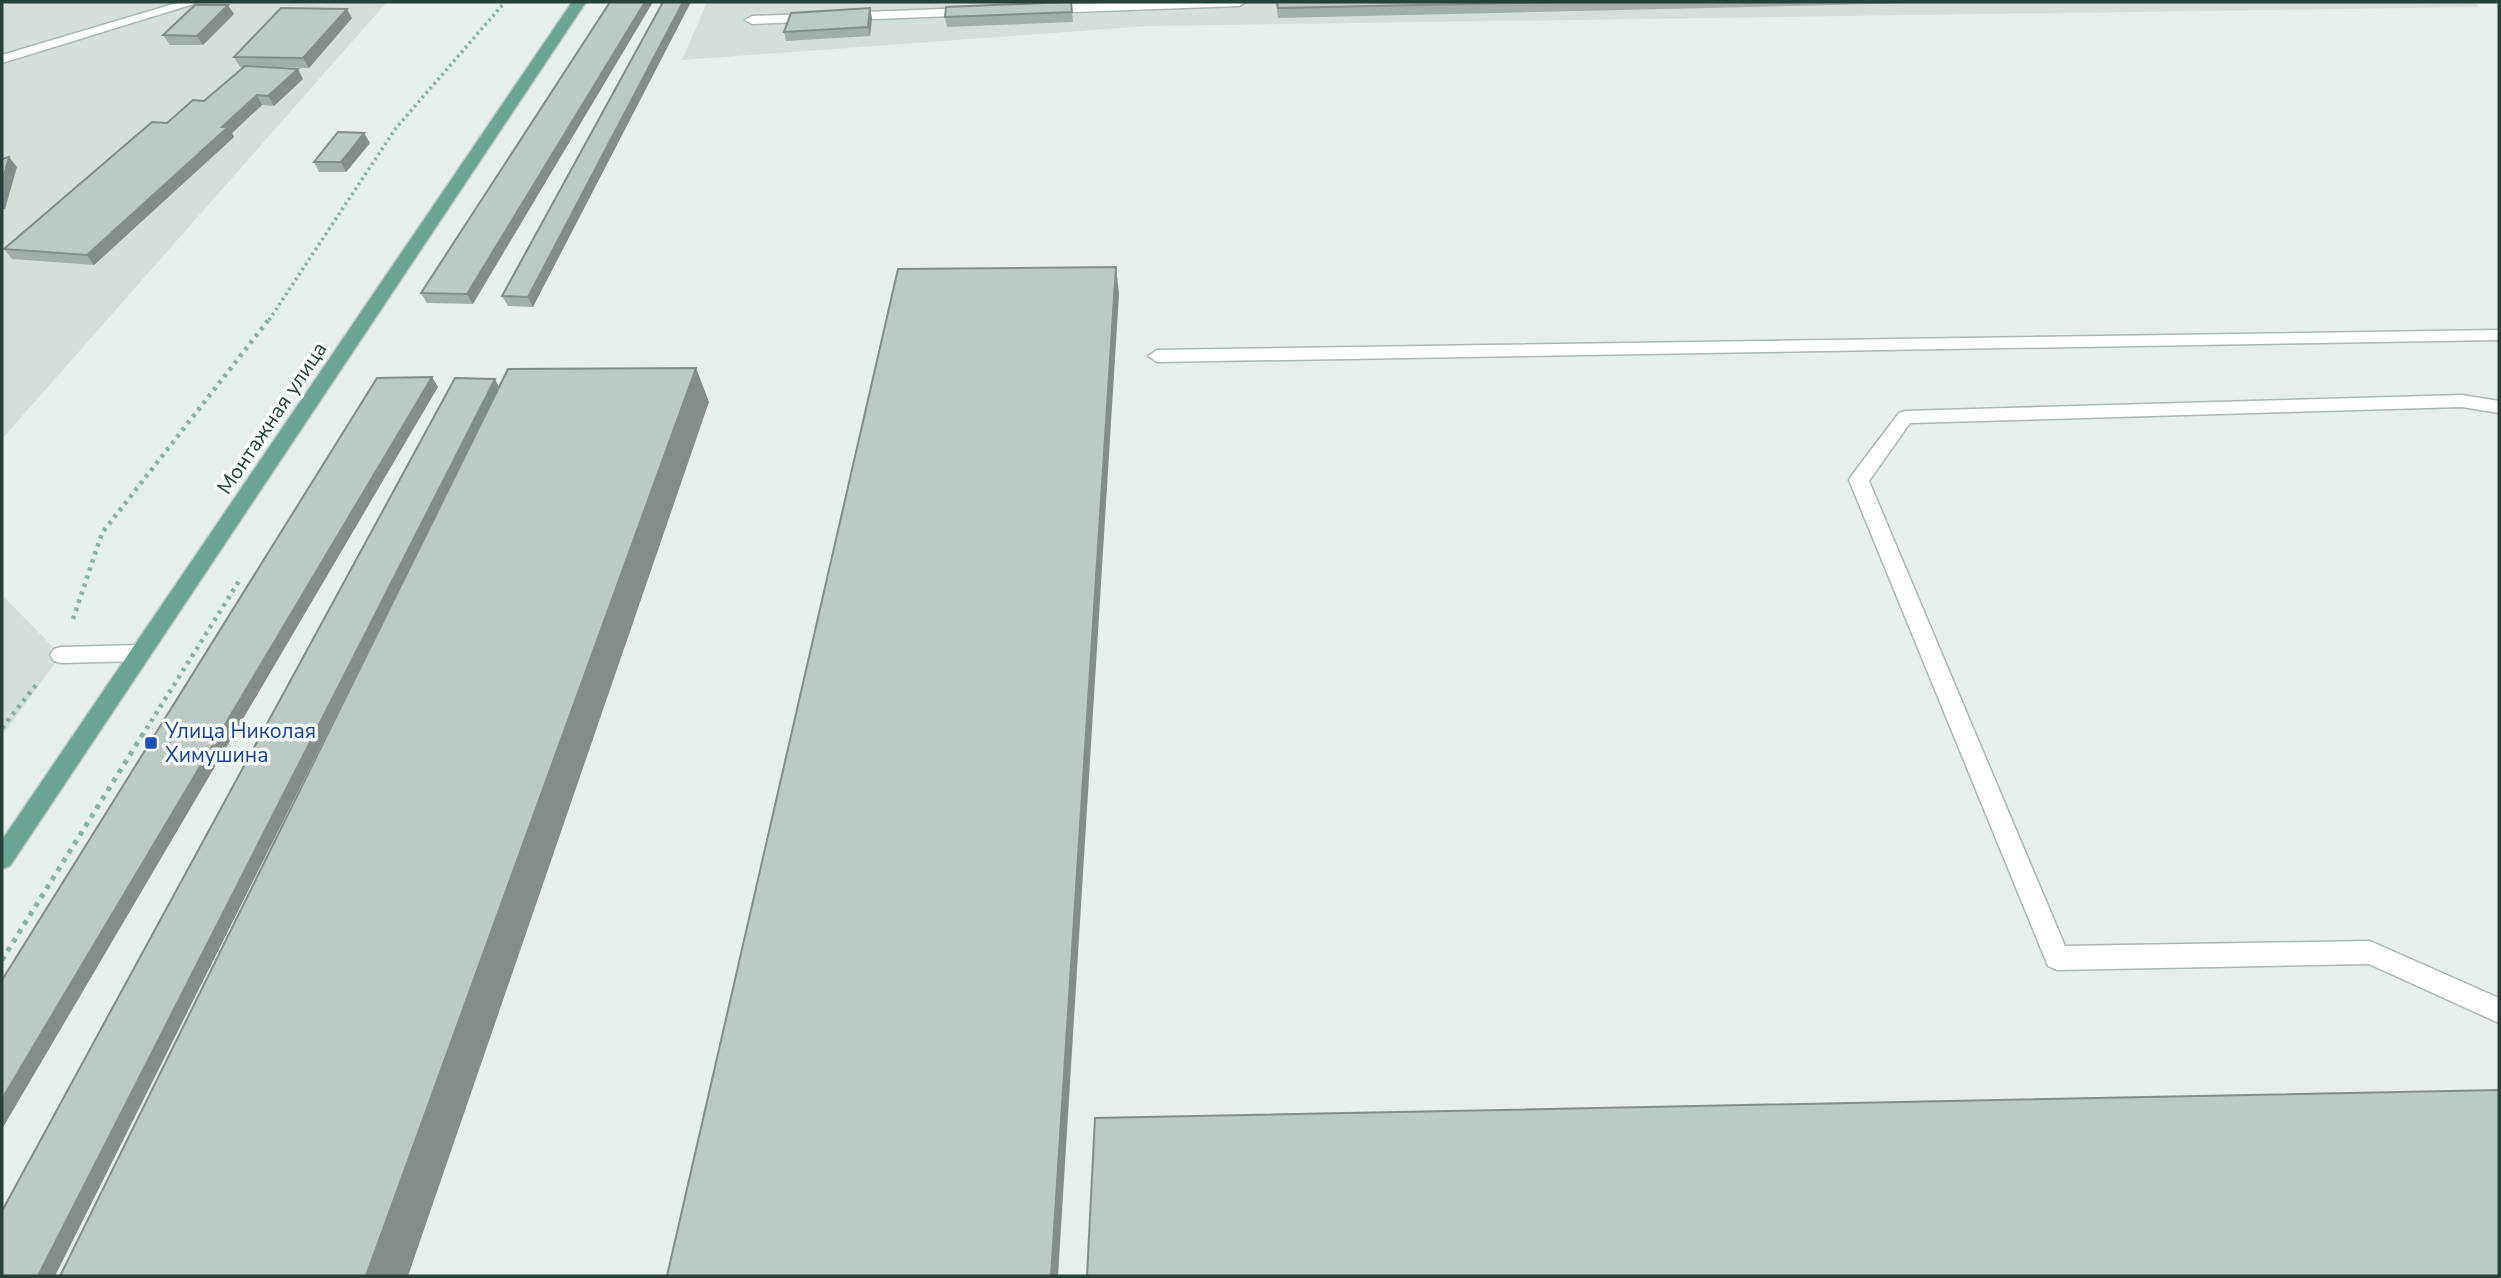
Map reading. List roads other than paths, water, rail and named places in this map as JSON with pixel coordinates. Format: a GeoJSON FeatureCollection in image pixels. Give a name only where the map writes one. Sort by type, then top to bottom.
{"type":"FeatureCollection","features":[{"type":"Feature","properties":{"kind":"main road","name":"Монтажная улица"},"geometry":{"type":"LineString","coordinates":[[2,859],[579,2]]}},
{"type":"Feature","properties":{"kind":"lane"},"geometry":{"type":"LineString","coordinates":[[2,59],[193,2]]}},
{"type":"Feature","properties":{"kind":"lane"},"geometry":{"type":"LineString","coordinates":[[1028,10],[1239,2]]}},
{"type":"Feature","properties":{"kind":"lane"},"geometry":{"type":"LineString","coordinates":[[752,20],[987,11]]}},
{"type":"Feature","properties":{"kind":"lane"},"geometry":{"type":"LineString","coordinates":[[1157,356],[2499,335]]}},
{"type":"Feature","properties":{"kind":"lane"},"geometry":{"type":"LineString","coordinates":[[2499,407],[2462,401],[1905,417],[1859,480],[2057,958],[2370,952],[2499,1011]]}},
{"type":"Feature","properties":{"kind":"lane"},"geometry":{"type":"LineString","coordinates":[[61,655],[140,653]]}},
{"type":"Feature","properties":{"kind":"place","name":"Улица Николая Химушина"},"geometry":{"type":"Point","coordinates":[151,743]}}]}
